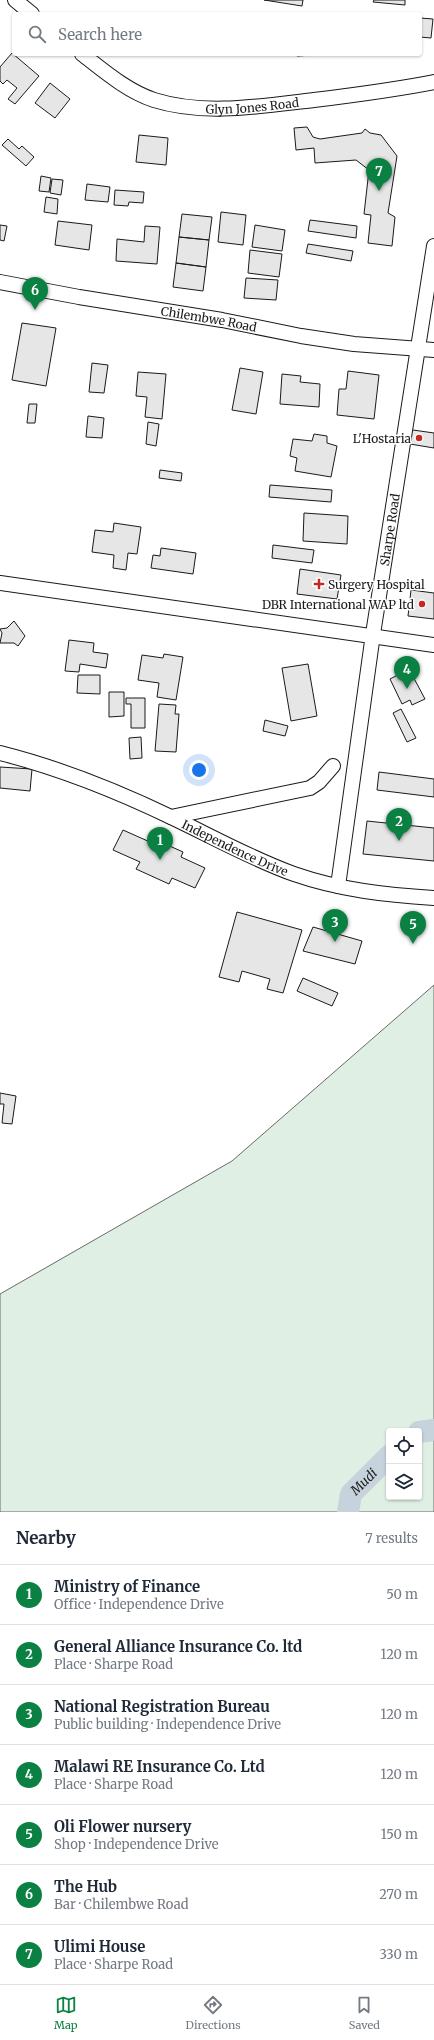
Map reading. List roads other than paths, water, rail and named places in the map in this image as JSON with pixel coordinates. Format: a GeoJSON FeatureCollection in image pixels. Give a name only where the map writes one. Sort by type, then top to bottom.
{"type":"FeatureCollection","features":[{"type":"Feature","properties":{"kind":"street"},"geometry":{"type":"LineString","coordinates":[[15,0],[30,12]]}},
{"type":"Feature","properties":{"kind":"street","name":"Glyn Jones Road"},"geometry":{"type":"LineString","coordinates":[[85,56],[135,92],[154,100],[201,108],[228,109],[307,101],[396,90],[434,82]]}},
{"type":"Feature","properties":{"kind":"street","name":"Sharpe Road"},"geometry":{"type":"LineString","coordinates":[[338,886],[373,634],[434,246]]}},
{"type":"Feature","properties":{"kind":"street","name":"Chilembwe Road"},"geometry":{"type":"LineString","coordinates":[[0,282],[79,298],[222,320],[301,336],[354,344],[434,350]]}},
{"type":"Feature","properties":{"kind":"street"},"geometry":{"type":"LineString","coordinates":[[0,583],[373,634],[434,644]]}},
{"type":"Feature","properties":{"kind":"street","name":"Independence Drive"},"geometry":{"type":"LineString","coordinates":[[0,753],[44,765],[105,787],[256,858],[294,874],[338,886],[386,895],[434,898]]}},
{"type":"Feature","properties":{"kind":"street"},"geometry":{"type":"LineString","coordinates":[[171,817],[310,788],[319,782],[333,766]]}},
{"type":"Feature","properties":{"kind":"waterway","name":"Mudi"},"geometry":{"type":"LineString","coordinates":[[422,1432],[434,1430]]}},
{"type":"Feature","properties":{"kind":"waterway","name":"Mudi"},"geometry":{"type":"LineString","coordinates":[[348,1512],[351,1494],[386,1459]]}},
{"type":"Feature","properties":{"kind":"place","name":"Ulimi House"},"geometry":{"type":"Point","coordinates":[379,191]}},
{"type":"Feature","properties":{"kind":"place","name":"The Hub"},"geometry":{"type":"Point","coordinates":[35,310]}},
{"type":"Feature","properties":{"kind":"place","name":"L'Hostaria"},"geometry":{"type":"Point","coordinates":[419,438]}},
{"type":"Feature","properties":{"kind":"place","name":"Surgery Hospital"},"geometry":{"type":"Point","coordinates":[319,584]}},
{"type":"Feature","properties":{"kind":"place","name":"DBR International WAP ltd"},"geometry":{"type":"Point","coordinates":[422,604]}},
{"type":"Feature","properties":{"kind":"place","name":"Malawi RE Insurance Co. Ltd"},"geometry":{"type":"Point","coordinates":[407,689]}},
{"type":"Feature","properties":{"kind":"place","name":"General Alliance Insurance Co. ltd"},"geometry":{"type":"Point","coordinates":[399,841]}},
{"type":"Feature","properties":{"kind":"place","name":"Ministry of Finance"},"geometry":{"type":"Point","coordinates":[160,860]}},
{"type":"Feature","properties":{"kind":"place","name":"National Registration Bureau"},"geometry":{"type":"Point","coordinates":[335,942]}},
{"type":"Feature","properties":{"kind":"place","name":"Oli Flower nursery"},"geometry":{"type":"Point","coordinates":[413,944]}}]}
